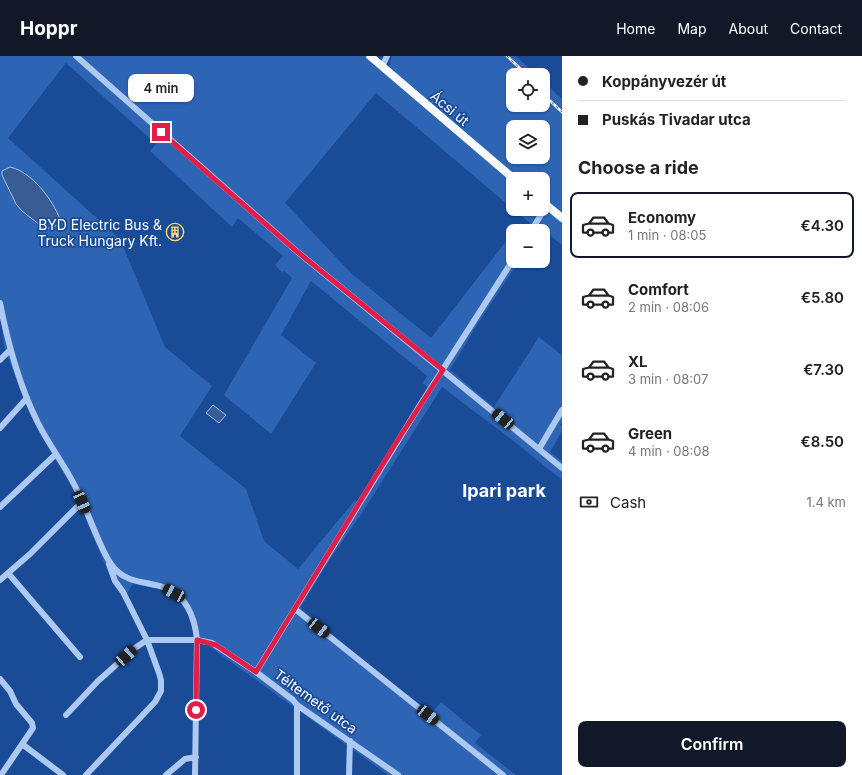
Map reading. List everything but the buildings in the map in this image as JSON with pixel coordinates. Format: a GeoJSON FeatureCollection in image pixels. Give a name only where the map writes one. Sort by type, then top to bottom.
{"type":"FeatureCollection","features":[{"type":"Feature","properties":{"kind":"main road","name":"Ácsi út"},"geometry":{"type":"LineString","coordinates":[[370,56],[382,68],[506,172]]}},
{"type":"Feature","properties":{"kind":"main road"},"geometry":{"type":"LineString","coordinates":[[550,208],[562,218]]}},
{"type":"Feature","properties":{"kind":"street"},"geometry":{"type":"LineString","coordinates":[[76,56],[294,249],[562,468]]}},
{"type":"Feature","properties":{"kind":"street"},"geometry":{"type":"LineString","coordinates":[[382,68],[387,56]]}},
{"type":"Feature","properties":{"kind":"street"},"geometry":{"type":"LineString","coordinates":[[256,672],[394,446],[508,268]]}},
{"type":"Feature","properties":{"kind":"street"},"geometry":{"type":"LineString","coordinates":[[0,303],[10,350],[26,398],[38,423],[74,485],[108,561],[111,573],[123,592],[147,640],[161,680],[162,686],[159,696],[155,702],[86,775]]}},
{"type":"Feature","properties":{"kind":"street"},"geometry":{"type":"LineString","coordinates":[[0,360],[10,350]]}},
{"type":"Feature","properties":{"kind":"street"},"geometry":{"type":"LineString","coordinates":[[0,428],[26,398]]}},
{"type":"Feature","properties":{"kind":"street"},"geometry":{"type":"LineString","coordinates":[[539,449],[562,410]]}},
{"type":"Feature","properties":{"kind":"street"},"geometry":{"type":"LineString","coordinates":[[0,507],[56,454]]}},
{"type":"Feature","properties":{"kind":"street"},"geometry":{"type":"LineString","coordinates":[[0,580],[30,554],[82,502]]}},
{"type":"Feature","properties":{"kind":"street"},"geometry":{"type":"LineString","coordinates":[[108,561],[118,572],[130,580],[165,588],[174,593],[182,600],[194,619],[197,640],[195,775]]}},
{"type":"Feature","properties":{"kind":"street"},"geometry":{"type":"LineString","coordinates":[[8,573],[80,657]]}},
{"type":"Feature","properties":{"kind":"street"},"geometry":{"type":"LineString","coordinates":[[123,592],[130,580]]}},
{"type":"Feature","properties":{"kind":"street"},"geometry":{"type":"LineString","coordinates":[[295,609],[504,775]]}},
{"type":"Feature","properties":{"kind":"street"},"geometry":{"type":"LineString","coordinates":[[66,715],[98,681],[135,648],[147,640]]}},
{"type":"Feature","properties":{"kind":"street","name":"Téltemető utca"},"geometry":{"type":"LineString","coordinates":[[147,640],[197,640],[216,645],[256,672],[293,700],[297,705],[398,775]]}},
{"type":"Feature","properties":{"kind":"street"},"geometry":{"type":"LineString","coordinates":[[0,679],[10,691],[16,704],[33,725],[32,730],[22,744],[5,764],[1,775]]}},
{"type":"Feature","properties":{"kind":"street"},"geometry":{"type":"LineString","coordinates":[[297,705],[297,775]]}},
{"type":"Feature","properties":{"kind":"street"},"geometry":{"type":"LineString","coordinates":[[349,775],[350,741]]}},
{"type":"Feature","properties":{"kind":"street"},"geometry":{"type":"LineString","coordinates":[[22,744],[63,775]]}},
{"type":"Feature","properties":{"kind":"street"},"geometry":{"type":"LineString","coordinates":[[166,775],[185,759],[196,756]]}},
{"type":"Feature","properties":{"kind":"shaded area"},"geometry":{"type":"Polygon","coordinates":[[[0,56],[371,56],[389,66],[392,56],[516,56],[529,68],[506,68],[506,112],[550,112],[550,88],[562,99],[562,245],[550,235],[550,224],[529,224],[530,223],[522,216],[550,216],[550,172],[506,172],[506,203],[376,93],[285,203],[352,274],[431,338],[506,241],[506,268],[514,268],[450,370],[494,407],[539,337],[562,355],[562,422],[560,425],[562,426],[562,431],[550,452],[562,461],[562,480],[442,387],[300,608],[431,714],[441,702],[481,735],[475,743],[516,775],[388,775],[206,644],[194,644],[194,628],[191,616],[180,600],[170,592],[133,584],[124,598],[114,585],[77,496],[42,437],[26,405],[5,350],[0,317],[0,56]],[[66,63],[8,138],[120,239],[165,347],[212,386],[180,436],[246,489],[264,541],[298,569],[355,500],[357,501],[428,388],[423,383],[427,376],[311,281],[281,335],[316,363],[271,434],[224,395],[292,278],[284,271],[282,273],[275,265],[283,256],[238,218],[232,227],[150,151],[156,144],[66,63]]]}},
{"type":"Feature","properties":{"kind":"shaded area"},"geometry":{"type":"Polygon","coordinates":[[[10,167],[26,174],[40,187],[52,203],[60,219],[59,224],[45,229],[22,211],[16,204],[2,175],[2,171],[10,167]]]}},
{"type":"Feature","properties":{"kind":"shaded area"},"geometry":{"type":"Polygon","coordinates":[[[213,405],[226,415],[219,423],[206,413],[213,405]]]}},
{"type":"Feature","properties":{"kind":"railway"},"geometry":{"type":"LineString","coordinates":[[507,56],[520,68]]}},
{"type":"Feature","properties":{"kind":"railway"},"geometry":{"type":"LineString","coordinates":[[550,101],[562,112]]}},
{"type":"Feature","properties":{"kind":"place","name":"BYD Electric Bus & Truck Hungary Kft."},"geometry":{"type":"Point","coordinates":[175,232]}},
{"type":"Feature","properties":{"kind":"district","name":"Ipari park"},"geometry":{"type":"Point","coordinates":[504,490]}},
{"type":"Feature","properties":{"kind":"route"},"geometry":{"type":"LineString","coordinates":[[161,132],[294,249],[401,338],[443,370],[394,446],[256,672],[216,645],[206,641],[197,640],[196,710]]}}]}
